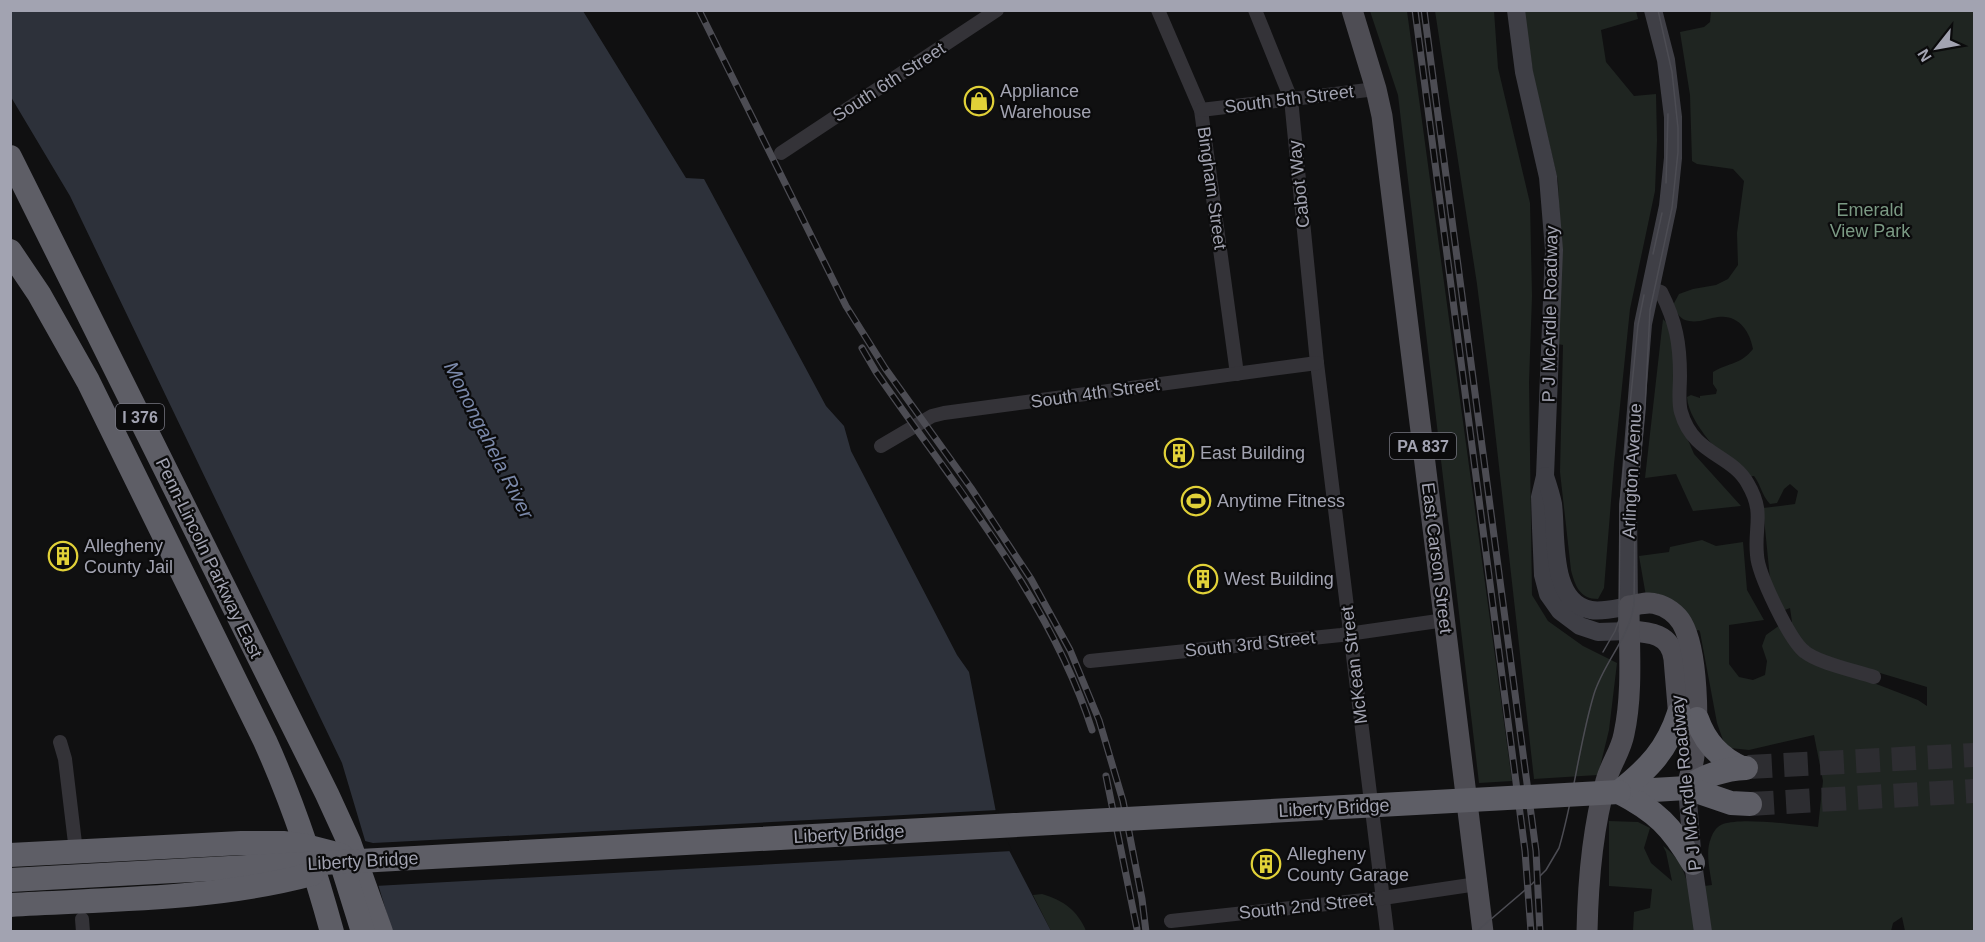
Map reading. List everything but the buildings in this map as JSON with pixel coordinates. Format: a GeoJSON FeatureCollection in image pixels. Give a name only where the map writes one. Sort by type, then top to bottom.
{"type":"FeatureCollection","features":[{"type":"Feature","properties":{"kind":"highway","name":"Penn-Lincoln Parkway East"},"geometry":{"type":"LineString","coordinates":[[10,157],[345,833],[381,932]]}},
{"type":"Feature","properties":{"kind":"highway","name":"Penn-Lincoln Parkway East"},"geometry":{"type":"LineString","coordinates":[[10,251],[39,294],[88,381],[287,788],[332,932]]}},
{"type":"Feature","properties":{"kind":"highway"},"geometry":{"type":"LineString","coordinates":[[269,678],[339,856],[363,932]]}},
{"type":"Feature","properties":{"kind":"highway"},"geometry":{"type":"LineString","coordinates":[[1687,788],[1710,774],[1745,768],[1732,764],[1711,747],[1688,716],[1654,760],[1619,792],[1658,815],[1673,831],[1693,862]]}},
{"type":"Feature","properties":{"kind":"highway"},"geometry":{"type":"LineString","coordinates":[[287,788],[327,879],[346,932]]}},
{"type":"Feature","properties":{"kind":"highway"},"geometry":{"type":"LineString","coordinates":[[1687,788],[1731,803],[1750,804]]}},
{"type":"Feature","properties":{"kind":"highway","name":"Liberty Bridge"},"geometry":{"type":"LineString","coordinates":[[10,880],[1687,788]]}},
{"type":"Feature","properties":{"kind":"highway"},"geometry":{"type":"LineString","coordinates":[[10,855],[241,843],[283,843],[306,846],[361,861]]}},
{"type":"Feature","properties":{"kind":"highway"},"geometry":{"type":"LineString","coordinates":[[10,905],[191,895],[234,890],[269,885],[361,861]]}},
{"type":"Feature","properties":{"kind":"main road","name":"East Carson Street"},"geometry":{"type":"LineString","coordinates":[[1352,10],[1376,88],[1382,116],[1483,932]]}},
{"type":"Feature","properties":{"kind":"main road","name":"P J McArdle Roadway"},"geometry":{"type":"LineString","coordinates":[[1516,10],[1524,72],[1548,177],[1554,250],[1545,476],[1540,496],[1543,575],[1548,594],[1560,611],[1572,621],[1598,632],[1656,633],[1669,644],[1688,716]]}},
{"type":"Feature","properties":{"kind":"main road","name":"Arlington Avenue"},"geometry":{"type":"LineString","coordinates":[[1587,932],[1588,885],[1598,810],[1607,778],[1624,735],[1630,678],[1619,631],[1632,447],[1643,324],[1668,206],[1673,158],[1673,117],[1666,60],[1653,10]]}},
{"type":"Feature","properties":{"kind":"main road","name":"P J McArdle Roadway"},"geometry":{"type":"LineString","coordinates":[[1545,476],[1552,502],[1557,562],[1564,589],[1576,603],[1586,609],[1596,610],[1656,604],[1668,609],[1681,621],[1690,649],[1695,679],[1688,716]]}},
{"type":"Feature","properties":{"kind":"main road"},"geometry":{"type":"LineString","coordinates":[[1687,788],[1694,756],[1688,716]]}},
{"type":"Feature","properties":{"kind":"main road","name":"P J McArdle Roadway"},"geometry":{"type":"LineString","coordinates":[[1687,788],[1693,862],[1703,932]]}},
{"type":"Feature","properties":{"kind":"street","name":"South 6th Street"},"geometry":{"type":"LineString","coordinates":[[781,153],[998,10]]}},
{"type":"Feature","properties":{"kind":"street","name":"Bingham Street"},"geometry":{"type":"LineString","coordinates":[[1158,10],[1201,110],[1238,374]]}},
{"type":"Feature","properties":{"kind":"street","name":"Cabot Way"},"geometry":{"type":"LineString","coordinates":[[1255,10],[1291,99],[1317,363]]}},
{"type":"Feature","properties":{"kind":"street","name":"South 5th Street"},"geometry":{"type":"LineString","coordinates":[[1201,110],[1376,88]]}},
{"type":"Feature","properties":{"kind":"street"},"geometry":{"type":"LineString","coordinates":[[1650,288],[1662,292],[1673,316],[1680,350],[1680,411],[1690,434],[1702,447],[1730,465],[1747,481],[1757,501],[1757,555],[1760,573],[1793,639],[1805,653],[1819,660],[1874,677]]}},
{"type":"Feature","properties":{"kind":"street","name":"South 4th Street"},"geometry":{"type":"LineString","coordinates":[[881,446],[932,416],[944,413],[1317,363]]}},
{"type":"Feature","properties":{"kind":"street","name":"McKean Street"},"geometry":{"type":"LineString","coordinates":[[1317,363],[1387,932]]}},
{"type":"Feature","properties":{"kind":"street","name":"South 3rd Street"},"geometry":{"type":"LineString","coordinates":[[1090,661],[1350,633],[1445,620]]}},
{"type":"Feature","properties":{"kind":"street"},"geometry":{"type":"LineString","coordinates":[[60,742],[65,759],[75,843]]}},
{"type":"Feature","properties":{"kind":"street","name":"South 2nd Street"},"geometry":{"type":"LineString","coordinates":[[1172,921],[1383,898],[1477,884]]}},
{"type":"Feature","properties":{"kind":"green space"},"geometry":{"type":"Polygon","coordinates":[[[1370,11],[1407,11],[1512,781],[1479,783],[1398,95],[1370,11]]]}},
{"type":"Feature","properties":{"kind":"green space"},"geometry":{"type":"Polygon","coordinates":[[[1435,11],[1494,11],[1498,68],[1530,203],[1532,296],[1529,382],[1532,595],[1548,621],[1583,646],[1617,663],[1609,730],[1598,775],[1534,779],[1477,284],[1435,11]]]}},
{"type":"Feature","properties":{"kind":"green space"},"geometry":{"type":"Polygon","coordinates":[[[1524,11],[1636,11],[1638,19],[1601,30],[1606,62],[1634,96],[1656,94],[1655,191],[1630,309],[1604,588],[1598,599],[1587,597],[1579,590],[1571,570],[1560,472],[1563,345],[1558,344],[1561,254],[1558,181],[1534,79],[1524,11]]]}},
{"type":"Feature","properties":{"kind":"green space","name":"Emerald View Park"},"geometry":{"type":"Polygon","coordinates":[[[1711,11],[1974,11],[1974,931],[1905,931],[1902,917],[1893,923],[1891,931],[1633,931],[1634,912],[1650,908],[1652,889],[1609,886],[1609,821],[1638,822],[1650,828],[1644,848],[1651,863],[1672,881],[1663,846],[1680,864],[1689,888],[1712,885],[1708,849],[1713,834],[1721,825],[1756,821],[1818,827],[1823,781],[1814,735],[1749,750],[1730,748],[1723,740],[1717,723],[1700,632],[1699,630],[1686,632],[1647,602],[1639,556],[1669,552],[1670,547],[1702,540],[1716,546],[1743,542],[1747,590],[1764,620],[1729,625],[1729,664],[1739,677],[1753,680],[1765,675],[1767,661],[1762,646],[1766,635],[1780,625],[1792,622],[1790,608],[1782,611],[1771,589],[1763,508],[1795,504],[1798,491],[1790,484],[1784,489],[1777,503],[1770,504],[1754,476],[1741,477],[1700,429],[1689,408],[1687,397],[1691,395],[1700,398],[1700,396],[1716,394],[1713,372],[1739,361],[1753,349],[1746,330],[1737,321],[1725,317],[1686,320],[1679,316],[1673,305],[1679,294],[1716,285],[1728,279],[1738,265],[1737,233],[1744,181],[1733,169],[1697,164],[1692,161],[1690,95],[1680,32],[1704,27],[1710,22],[1711,11]],[[1880,673],[1871,682],[1918,700],[1927,706],[1927,687],[1880,673]]]}},
{"type":"Feature","properties":{"kind":"green space"},"geometry":{"type":"Polygon","coordinates":[[[1663,319],[1671,328],[1682,426],[1694,454],[1741,506],[1693,511],[1676,474],[1645,478],[1663,319]]]}},
{"type":"Feature","properties":{"kind":"green space"},"geometry":{"type":"Polygon","coordinates":[[[1042,894],[1069,907],[1079,918],[1086,931],[1051,931],[1033,895],[1042,894]]]}},
{"type":"Feature","properties":{"kind":"water","name":"Monongahela River"},"geometry":{"type":"Polygon","coordinates":[[[11,11],[583,11],[686,178],[704,179],[826,406],[844,426],[851,451],[957,655],[969,672],[1000,833],[1051,931],[392,931],[342,763],[70,196],[11,97],[11,11]]]}},
{"type":"Feature","properties":{"kind":"pier"},"geometry":{"type":"Polygon","coordinates":[[[998,810],[1003,832],[1012,851],[375,886],[361,840],[373,843],[998,810]]]}},
{"type":"Feature","properties":{"kind":"tunnel"},"geometry":{"type":"LineString","coordinates":[[1748,767],[1974,755]]}},
{"type":"Feature","properties":{"kind":"tunnel"},"geometry":{"type":"LineString","coordinates":[[1750,804],[1974,791]]}},
{"type":"Feature","properties":{"kind":"tram line"},"geometry":{"type":"LineString","coordinates":[[1476,932],[1546,870],[1559,848],[1594,694],[1627,628],[1634,605],[1635,513],[1645,409],[1650,310],[1672,208],[1678,152],[1672,72],[1658,10]]}},
{"type":"Feature","properties":{"kind":"tram line"},"geometry":{"type":"LineString","coordinates":[[1666,183],[1668,114]]}},
{"type":"Feature","properties":{"kind":"tram line"},"geometry":{"type":"LineString","coordinates":[[1653,254],[1662,213]]}},
{"type":"Feature","properties":{"kind":"tram line"},"geometry":{"type":"LineString","coordinates":[[1603,652],[1619,620],[1620,504],[1638,325],[1644,295]]}},
{"type":"Feature","properties":{"kind":"railway"},"geometry":{"type":"LineString","coordinates":[[699,10],[846,306],[885,368],[971,488],[1031,579],[1070,650],[1099,720],[1123,801],[1146,932]]}},
{"type":"Feature","properties":{"kind":"railway"},"geometry":{"type":"LineString","coordinates":[[1415,10],[1525,851],[1531,932]]}},
{"type":"Feature","properties":{"kind":"railway"},"geometry":{"type":"LineString","coordinates":[[1424,10],[1536,851],[1540,932]]}},
{"type":"Feature","properties":{"kind":"railway"},"geometry":{"type":"LineString","coordinates":[[862,348],[876,372],[967,500],[1026,589],[1052,635],[1074,682],[1092,730]]}},
{"type":"Feature","properties":{"kind":"railway"},"geometry":{"type":"LineString","coordinates":[[1106,776],[1137,929]]}},
{"type":"Feature","properties":{"kind":"place","name":"Appliance Warehouse"},"geometry":{"type":"Point","coordinates":[979,101]}},
{"type":"Feature","properties":{"kind":"place","name":"East Building"},"geometry":{"type":"Point","coordinates":[1179,453]}},
{"type":"Feature","properties":{"kind":"place","name":"Anytime Fitness"},"geometry":{"type":"Point","coordinates":[1196,501]}},
{"type":"Feature","properties":{"kind":"place","name":"Allegheny County Jail"},"geometry":{"type":"Point","coordinates":[63,556]}},
{"type":"Feature","properties":{"kind":"place","name":"West Building"},"geometry":{"type":"Point","coordinates":[1203,579]}},
{"type":"Feature","properties":{"kind":"place","name":"Allegheny County Garage"},"geometry":{"type":"Point","coordinates":[1266,864]}}]}
